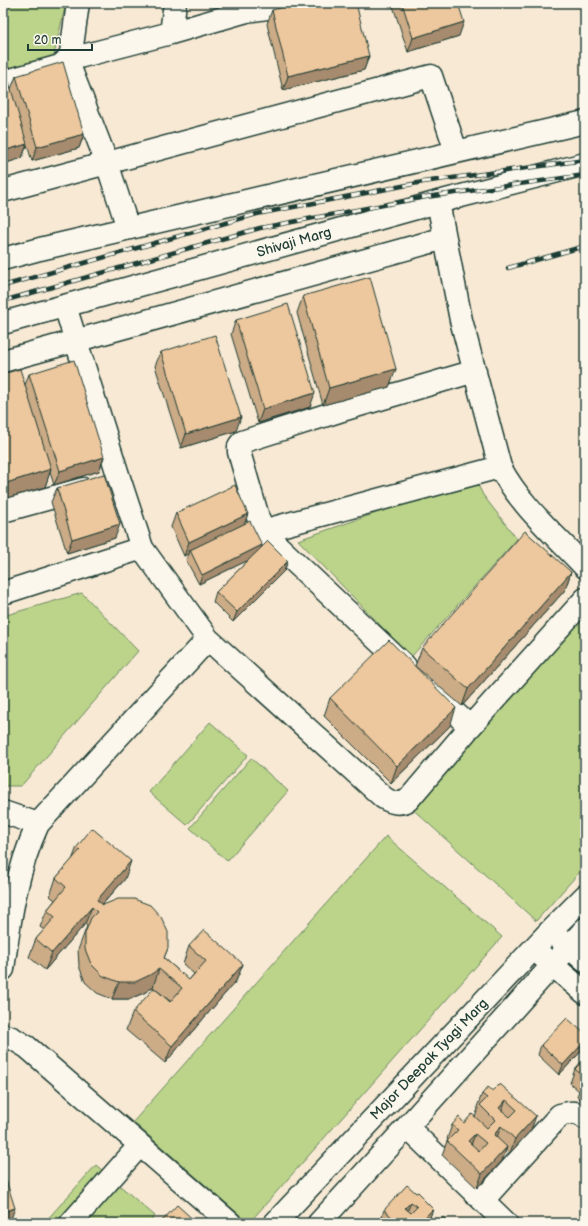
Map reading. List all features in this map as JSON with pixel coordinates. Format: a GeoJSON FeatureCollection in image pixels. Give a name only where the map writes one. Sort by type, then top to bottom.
{"type":"FeatureCollection","features":[{"type":"Feature","properties":{"kind":"street"},"geometry":{"type":"LineString","coordinates":[[3,82],[60,66],[67,60],[71,53],[78,3]]}},
{"type":"Feature","properties":{"kind":"street"},"geometry":{"type":"LineString","coordinates":[[171,33],[174,3]]}},
{"type":"Feature","properties":{"kind":"street"},"geometry":{"type":"LineString","coordinates":[[67,60],[171,33],[248,7],[302,3]]}},
{"type":"Feature","properties":{"kind":"street"},"geometry":{"type":"LineString","coordinates":[[67,60],[107,163],[128,228]]}},
{"type":"Feature","properties":{"kind":"street"},"geometry":{"type":"LineString","coordinates":[[3,191],[431,76],[456,151]]}},
{"type":"Feature","properties":{"kind":"street"},"geometry":{"type":"LineString","coordinates":[[3,259],[128,228],[585,122]]}},
{"type":"Feature","properties":{"kind":"street","name":"Shivaji Marg"},"geometry":{"type":"LineString","coordinates":[[3,324],[438,202],[585,164]]}},
{"type":"Feature","properties":{"kind":"street"},"geometry":{"type":"LineString","coordinates":[[438,202],[462,320],[500,467],[508,483],[585,567]]}},
{"type":"Feature","properties":{"kind":"street"},"geometry":{"type":"LineString","coordinates":[[3,361],[445,238]]}},
{"type":"Feature","properties":{"kind":"street"},"geometry":{"type":"LineString","coordinates":[[65,306],[142,548],[208,639],[384,798],[396,803],[403,803],[408,800],[470,727],[585,599]]}},
{"type":"Feature","properties":{"kind":"street"},"geometry":{"type":"LineString","coordinates":[[470,727],[262,531],[239,452],[239,446],[242,442],[339,411],[475,371]]}},
{"type":"Feature","properties":{"kind":"street"},"geometry":{"type":"LineString","coordinates":[[262,531],[500,467]]}},
{"type":"Feature","properties":{"kind":"street"},"geometry":{"type":"LineString","coordinates":[[3,511],[119,478]]}},
{"type":"Feature","properties":{"kind":"street"},"geometry":{"type":"LineString","coordinates":[[3,592],[142,548]]}},
{"type":"Feature","properties":{"kind":"street"},"geometry":{"type":"LineString","coordinates":[[3,969],[16,886],[38,824],[208,639]]}},
{"type":"Feature","properties":{"kind":"street"},"geometry":{"type":"LineString","coordinates":[[3,812],[38,824]]}},
{"type":"Feature","properties":{"kind":"street","name":"Major Deepak Tyagi Marg"},"geometry":{"type":"LineString","coordinates":[[275,1223],[535,948],[550,930],[585,896]]}},
{"type":"Feature","properties":{"kind":"street"},"geometry":{"type":"LineString","coordinates":[[550,930],[585,961]]}},
{"type":"Feature","properties":{"kind":"street","name":"Major Deepak Tyagi Marg"},"geometry":{"type":"LineString","coordinates":[[319,1223],[585,930]]}},
{"type":"Feature","properties":{"kind":"street"},"geometry":{"type":"LineString","coordinates":[[535,948],[585,994]]}},
{"type":"Feature","properties":{"kind":"street"},"geometry":{"type":"LineString","coordinates":[[3,1035],[12,1038],[27,1047],[230,1223]]}},
{"type":"Feature","properties":{"kind":"street"},"geometry":{"type":"LineString","coordinates":[[483,1200],[560,1115],[570,1112],[582,1115],[585,1118]]}},
{"type":"Feature","properties":{"kind":"street"},"geometry":{"type":"LineString","coordinates":[[407,1127],[506,1223]]}},
{"type":"Feature","properties":{"kind":"street"},"geometry":{"type":"LineString","coordinates":[[71,1223],[140,1145]]}},
{"type":"Feature","properties":{"kind":"green space"},"geometry":{"type":"Polygon","coordinates":[[[3,3],[35,3],[65,7],[51,68],[3,81],[3,3]]]}},
{"type":"Feature","properties":{"kind":"green space"},"geometry":{"type":"Polygon","coordinates":[[[475,479],[483,495],[517,539],[411,657],[298,540],[475,479]]]}},
{"type":"Feature","properties":{"kind":"green space"},"geometry":{"type":"Polygon","coordinates":[[[82,593],[138,651],[21,786],[3,786],[3,616],[82,593]]]}},
{"type":"Feature","properties":{"kind":"green space"},"geometry":{"type":"Polygon","coordinates":[[[585,608],[585,866],[536,921],[407,804],[585,608]]]}},
{"type":"Feature","properties":{"kind":"green space"},"geometry":{"type":"Polygon","coordinates":[[[210,722],[248,755],[187,825],[149,792],[210,722]]]}},
{"type":"Feature","properties":{"kind":"green space"},"geometry":{"type":"Polygon","coordinates":[[[251,758],[288,791],[227,861],[190,828],[251,758]]]}},
{"type":"Feature","properties":{"kind":"green space"},"geometry":{"type":"Polygon","coordinates":[[[386,836],[502,937],[249,1223],[133,1122],[386,836]]]}},
{"type":"Feature","properties":{"kind":"green space"},"geometry":{"type":"Polygon","coordinates":[[[96,1165],[155,1216],[149,1223],[44,1223],[96,1165]]]}},
{"type":"Feature","properties":{"kind":"building"},"geometry":{"type":"Polygon","coordinates":[[[300,3],[356,3],[369,56],[288,76],[272,10],[300,3]]]}},
{"type":"Feature","properties":{"kind":"building"},"geometry":{"type":"Polygon","coordinates":[[[402,3],[458,3],[464,22],[413,38],[402,3]]]}},
{"type":"Feature","properties":{"kind":"building"},"geometry":{"type":"Polygon","coordinates":[[[63,62],[84,134],[37,147],[16,76],[63,62]]]}},
{"type":"Feature","properties":{"kind":"building"},"geometry":{"type":"Polygon","coordinates":[[[9,82],[27,144],[3,151],[3,84],[9,82]]]}},
{"type":"Feature","properties":{"kind":"building"},"geometry":{"type":"Polygon","coordinates":[[[370,277],[396,369],[329,388],[303,296],[370,277]]]}},
{"type":"Feature","properties":{"kind":"building"},"geometry":{"type":"Polygon","coordinates":[[[288,304],[315,393],[263,409],[236,320],[288,304]]]}},
{"type":"Feature","properties":{"kind":"building"},"geometry":{"type":"Polygon","coordinates":[[[215,335],[241,417],[186,434],[161,352],[215,335]]]}},
{"type":"Feature","properties":{"kind":"building"},"geometry":{"type":"Polygon","coordinates":[[[74,360],[104,457],[60,471],[29,374],[74,360]]]}},
{"type":"Feature","properties":{"kind":"building"},"geometry":{"type":"Polygon","coordinates":[[[20,369],[51,469],[3,484],[3,374],[20,369]]]}},
{"type":"Feature","properties":{"kind":"building"},"geometry":{"type":"Polygon","coordinates":[[[104,474],[120,524],[72,539],[57,488],[104,474]]]}},
{"type":"Feature","properties":{"kind":"building"},"geometry":{"type":"Polygon","coordinates":[[[235,485],[248,514],[189,542],[176,513],[235,485]]]}},
{"type":"Feature","properties":{"kind":"building"},"geometry":{"type":"Polygon","coordinates":[[[250,521],[262,545],[202,575],[190,550],[250,521]]]}},
{"type":"Feature","properties":{"kind":"building"},"geometry":{"type":"Polygon","coordinates":[[[525,531],[571,572],[468,689],[422,648],[525,531]]]}},
{"type":"Feature","properties":{"kind":"building"},"geometry":{"type":"Polygon","coordinates":[[[268,541],[288,561],[237,612],[216,592],[268,541]]]}},
{"type":"Feature","properties":{"kind":"building"},"geometry":{"type":"Polygon","coordinates":[[[389,640],[456,708],[397,766],[330,698],[389,640]]]}},
{"type":"Feature","properties":{"kind":"building"},"geometry":{"type":"Polygon","coordinates":[[[92,828],[131,861],[97,900],[103,905],[118,899],[134,899],[150,905],[161,917],[168,932],[168,948],[164,958],[189,980],[206,961],[189,946],[204,930],[243,964],[172,1046],[133,1012],[154,988],[170,1002],[182,988],[159,969],[135,982],[119,982],[103,976],[91,964],[85,949],[85,933],[91,918],[97,912],[92,907],[52,953],[36,939],[55,917],[47,910],[66,887],[56,878],[80,850],[77,847],[92,828]]]}},
{"type":"Feature","properties":{"kind":"building"},"geometry":{"type":"Polygon","coordinates":[[[567,1018],[585,1034],[585,1041],[563,1065],[541,1045],[567,1018]]]}},
{"type":"Feature","properties":{"kind":"building"},"geometry":{"type":"Polygon","coordinates":[[[585,1058],[585,1078],[575,1069],[585,1058]]]}},
{"type":"Feature","properties":{"kind":"building"},"geometry":{"type":"Polygon","coordinates":[[[500,1084],[536,1116],[515,1139],[501,1126],[494,1135],[507,1147],[482,1174],[447,1141],[458,1130],[452,1125],[459,1117],[464,1123],[472,1114],[487,1128],[495,1120],[480,1105],[487,1098],[482,1094],[488,1087],[493,1091],[500,1084]],[[506,1100],[499,1108],[510,1117],[517,1110],[506,1100]],[[475,1134],[468,1141],[479,1151],[486,1143],[475,1134]]]}},
{"type":"Feature","properties":{"kind":"building"},"geometry":{"type":"Polygon","coordinates":[[[3,1171],[15,1208],[3,1212],[3,1171]]]}},
{"type":"Feature","properties":{"kind":"building"},"geometry":{"type":"Polygon","coordinates":[[[407,1185],[416,1193],[418,1192],[433,1209],[426,1216],[434,1223],[395,1223],[393,1221],[394,1219],[384,1210],[407,1185]],[[411,1202],[405,1208],[411,1213],[417,1207],[411,1202]]]}},
{"type":"Feature","properties":{"kind":"building"},"geometry":{"type":"Polygon","coordinates":[[[177,1205],[197,1223],[160,1223],[177,1205]]]}},
{"type":"Feature","properties":{"kind":"building"},"geometry":{"type":"Polygon","coordinates":[[[443,1217],[449,1223],[438,1223],[443,1217]]]}},
{"type":"Feature","properties":{"kind":"railway"},"geometry":{"type":"LineString","coordinates":[[3,286],[257,214],[423,182],[585,160]]}},
{"type":"Feature","properties":{"kind":"railway"},"geometry":{"type":"LineString","coordinates":[[3,301],[260,228],[426,197],[585,175]]}},
{"type":"Feature","properties":{"kind":"railway"},"geometry":{"type":"LineString","coordinates":[[508,268],[585,246]]}}]}
